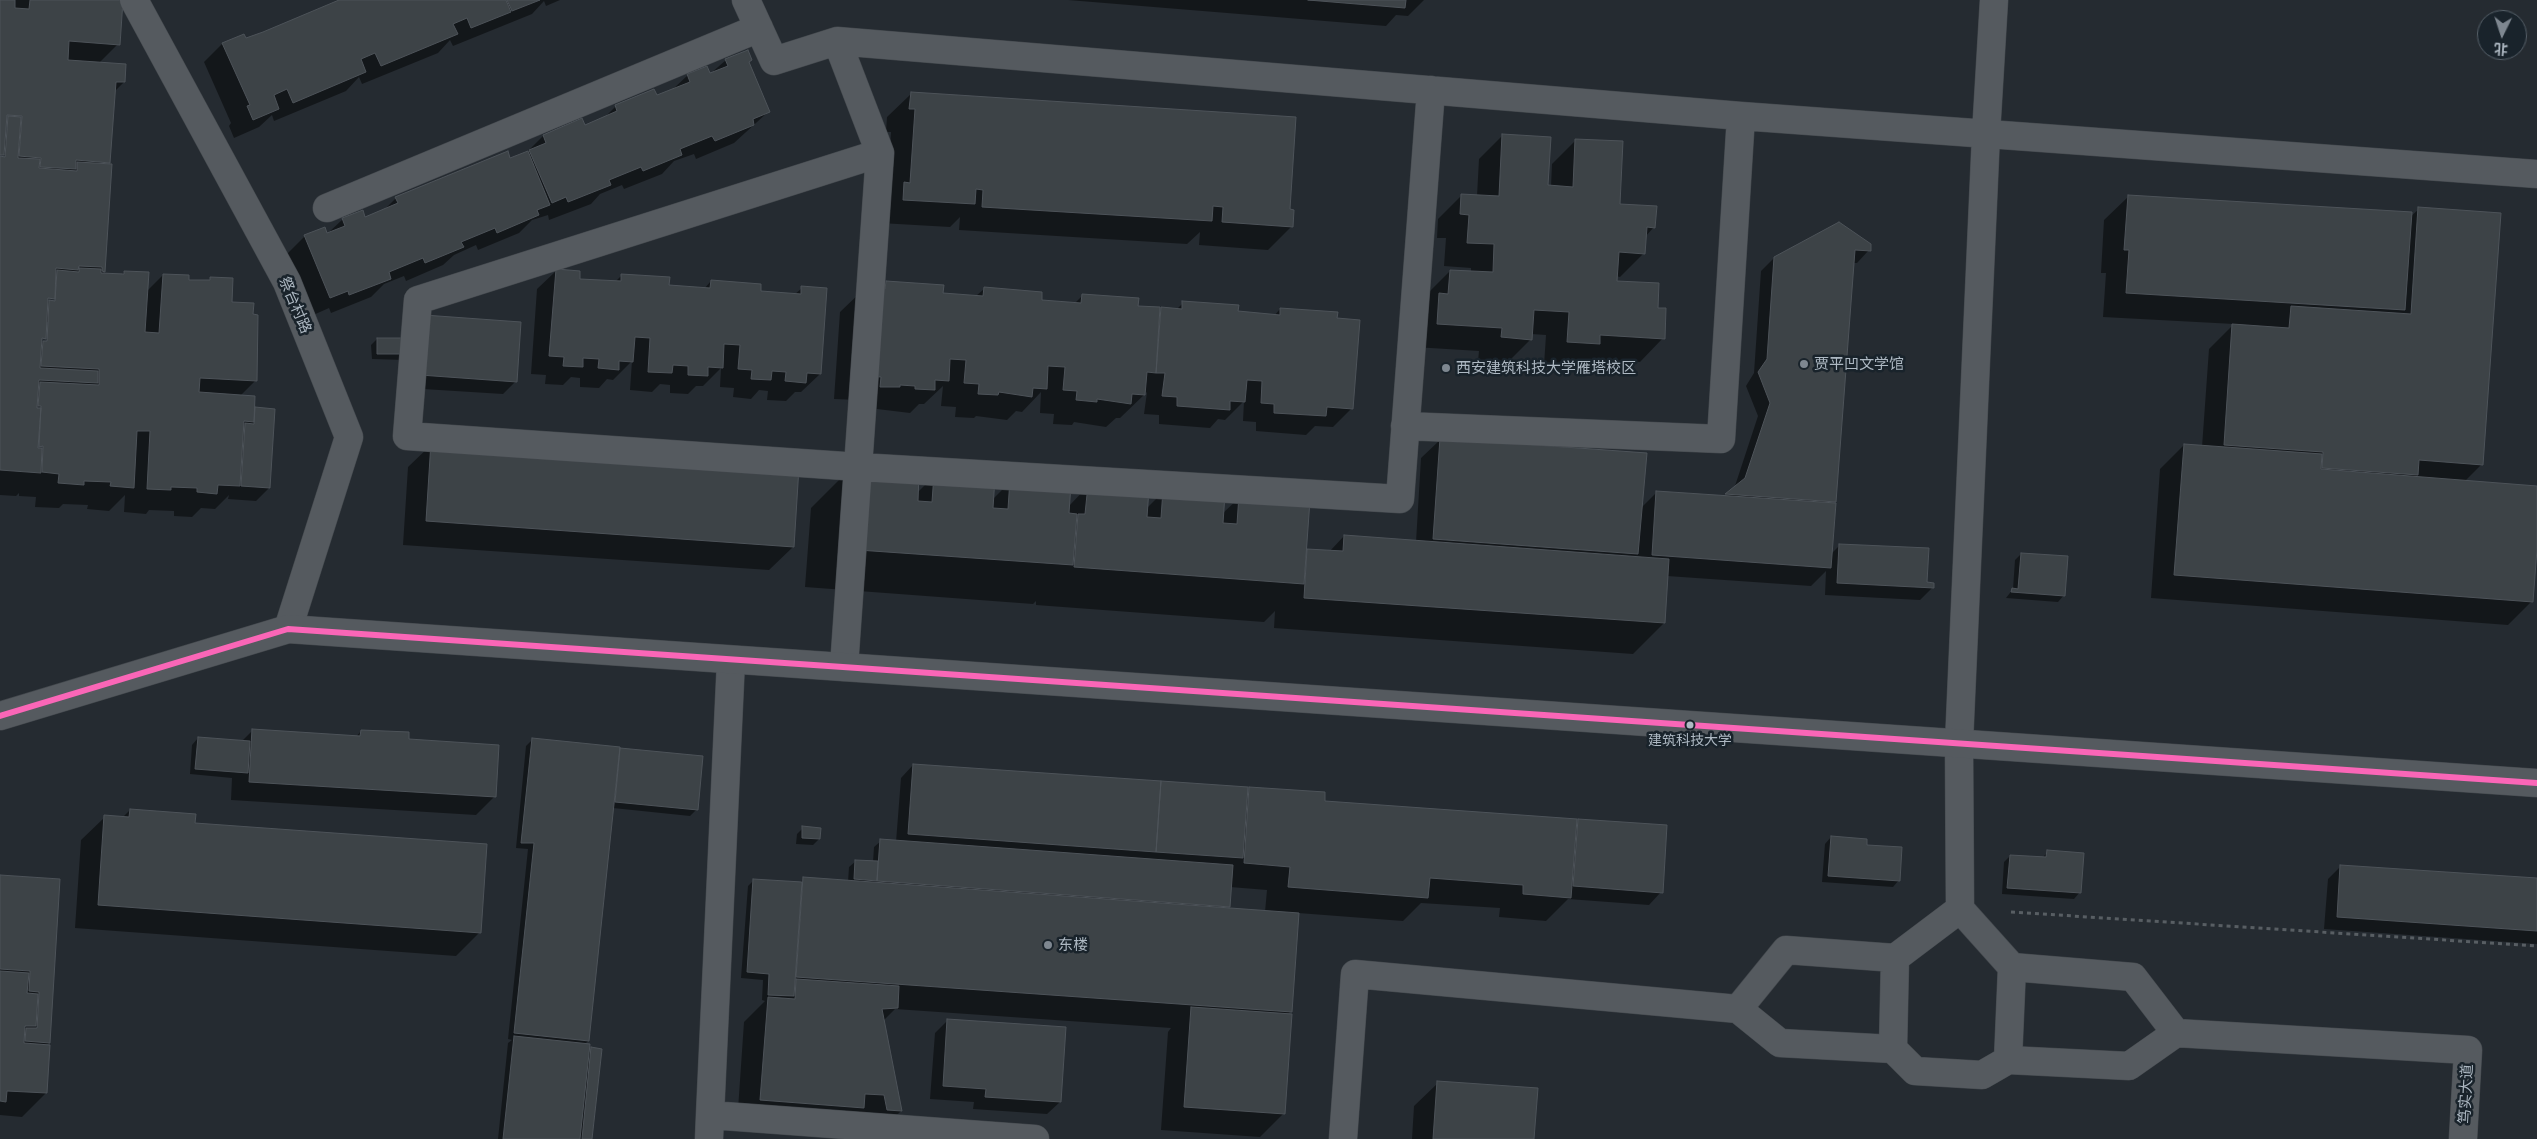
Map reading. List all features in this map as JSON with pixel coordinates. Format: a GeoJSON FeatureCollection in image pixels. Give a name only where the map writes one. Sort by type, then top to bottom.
{"type":"FeatureCollection","features":[{"type":"Feature","properties":{"kind":"street","name":"祭台村路"},"geometry":{"type":"LineString","coordinates":[[134,0],[287,282],[349,437],[288,629]]}},
{"type":"Feature","properties":{"kind":"street"},"geometry":{"type":"LineString","coordinates":[[746,0],[774,61],[837,41],[1740,116],[2537,174]]}},
{"type":"Feature","properties":{"kind":"street"},"geometry":{"type":"LineString","coordinates":[[1343,1139],[1355,974],[1738,1008],[1780,1042],[1893,1049],[1915,1071],[1982,1075],[2008,1060],[2129,1066],[2176,1033],[2133,977],[2012,967],[1960,909],[1959,743],[1986,134],[1994,0]]}},
{"type":"Feature","properties":{"kind":"street"},"geometry":{"type":"LineString","coordinates":[[327,208],[759,28]]}},
{"type":"Feature","properties":{"kind":"street"},"geometry":{"type":"LineString","coordinates":[[837,41],[880,153],[844,668]]}},
{"type":"Feature","properties":{"kind":"street"},"geometry":{"type":"LineString","coordinates":[[880,153],[418,300],[407,436],[858,467],[1400,499],[1431,90]]}},
{"type":"Feature","properties":{"kind":"street"},"geometry":{"type":"LineString","coordinates":[[1406,426],[1721,439],[1740,116]]}},
{"type":"Feature","properties":{"kind":"street"},"geometry":{"type":"LineString","coordinates":[[0,716],[288,629],[2537,783]]}},
{"type":"Feature","properties":{"kind":"street"},"geometry":{"type":"LineString","coordinates":[[731,660],[710,1127],[1034,1139]]}},
{"type":"Feature","properties":{"kind":"street"},"geometry":{"type":"LineString","coordinates":[[1738,1008],[1786,950],[1895,958],[1960,909]]}},
{"type":"Feature","properties":{"kind":"street"},"geometry":{"type":"LineString","coordinates":[[1893,1049],[1895,958]]}},
{"type":"Feature","properties":{"kind":"street"},"geometry":{"type":"LineString","coordinates":[[2008,1060],[2012,967]]}},
{"type":"Feature","properties":{"kind":"street","name":"笃实大道"},"geometry":{"type":"LineString","coordinates":[[2176,1033],[2468,1050],[2463,1139]]}},
{"type":"Feature","properties":{"kind":"path"},"geometry":{"type":"LineString","coordinates":[[1960,909],[2537,946]]}},
{"type":"Feature","properties":{"kind":"building"},"geometry":{"type":"Polygon","coordinates":[[[0,0],[15,0],[15,8],[29,9],[30,0],[123,0],[120,45],[69,41],[68,60],[126,64],[125,82],[116,82],[110,163],[76,160],[76,169],[40,167],[41,158],[19,156],[22,116],[7,115],[4,155],[0,155],[0,0]]]}},
{"type":"Feature","properties":{"kind":"building"},"geometry":{"type":"Polygon","coordinates":[[[339,0],[506,0],[511,12],[471,28],[467,18],[453,24],[458,34],[381,66],[375,53],[361,59],[366,72],[293,103],[287,89],[274,95],[279,109],[253,120],[247,106],[250,105],[222,43],[244,34],[246,38],[263,32],[339,0]]]}},
{"type":"Feature","properties":{"kind":"building"},"geometry":{"type":"Polygon","coordinates":[[[507,0],[540,0],[512,11],[507,0]]]}},
{"type":"Feature","properties":{"kind":"building"},"geometry":{"type":"Polygon","coordinates":[[[1308,0],[1406,0],[1405,8],[1308,0]]]}},
{"type":"Feature","properties":{"kind":"building"},"geometry":{"type":"Polygon","coordinates":[[[748,50],[752,60],[749,62],[770,112],[753,119],[754,125],[715,141],[712,136],[680,149],[682,155],[643,171],[641,167],[609,180],[611,185],[568,202],[566,197],[552,203],[529,150],[546,143],[543,135],[582,118],[585,125],[617,111],[615,105],[654,89],[657,95],[690,82],[687,74],[707,66],[710,73],[728,66],[725,59],[748,50]]]}},
{"type":"Feature","properties":{"kind":"building"},"geometry":{"type":"Polygon","coordinates":[[[911,92],[1296,117],[1290,209],[1294,210],[1293,227],[1222,222],[1223,207],[1213,206],[1212,221],[982,207],[983,190],[976,189],[975,204],[903,200],[904,182],[910,183],[915,109],[909,109],[911,92]]]}},
{"type":"Feature","properties":{"kind":"building"},"geometry":{"type":"Polygon","coordinates":[[[8,116],[21,117],[18,158],[40,159],[39,168],[77,171],[77,162],[112,164],[105,272],[102,271],[102,267],[79,266],[78,270],[56,268],[55,299],[48,298],[46,339],[42,338],[40,368],[98,371],[98,383],[39,380],[37,408],[41,408],[38,448],[42,448],[41,473],[0,470],[0,156],[5,157],[8,116]]]}},
{"type":"Feature","properties":{"kind":"building"},"geometry":{"type":"Polygon","coordinates":[[[1502,134],[1551,137],[1548,185],[1573,187],[1575,139],[1623,141],[1620,204],[1657,206],[1655,228],[1647,227],[1645,254],[1619,252],[1617,281],[1659,283],[1658,308],[1666,308],[1665,339],[1600,335],[1600,344],[1567,342],[1569,312],[1534,310],[1532,340],[1501,337],[1502,328],[1437,324],[1439,293],[1448,294],[1450,270],[1493,272],[1494,244],[1467,243],[1469,215],[1460,214],[1461,194],[1499,196],[1502,134]]]}},
{"type":"Feature","properties":{"kind":"building"},"geometry":{"type":"Polygon","coordinates":[[[508,151],[510,158],[528,151],[550,205],[537,210],[539,215],[497,233],[495,228],[461,242],[464,247],[425,263],[423,258],[389,272],[391,279],[349,295],[348,291],[330,298],[304,235],[325,227],[327,233],[345,226],[342,218],[363,210],[365,217],[398,203],[395,197],[508,151]]]}},
{"type":"Feature","properties":{"kind":"building"},"geometry":{"type":"Polygon","coordinates":[[[2128,195],[2412,212],[2405,310],[2126,293],[2129,250],[2124,250],[2128,195]]]}},
{"type":"Feature","properties":{"kind":"building"},"geometry":{"type":"Polygon","coordinates":[[[2418,207],[2501,213],[2483,465],[2419,460],[2418,475],[2322,468],[2323,452],[2224,445],[2232,324],[2289,328],[2291,306],[2411,314],[2418,207]]]}},
{"type":"Feature","properties":{"kind":"building","name":"贾平凹文学馆"},"geometry":{"type":"Polygon","coordinates":[[[1839,222],[1871,244],[1871,251],[1855,250],[1836,502],[1725,494],[1745,478],[1770,403],[1758,372],[1767,359],[1774,257],[1839,222]]]}},
{"type":"Feature","properties":{"kind":"building"},"geometry":{"type":"Polygon","coordinates":[[[79,268],[101,269],[101,273],[124,274],[124,271],[149,272],[145,332],[159,333],[163,274],[189,275],[189,280],[210,280],[210,277],[233,278],[232,302],[254,303],[253,314],[258,315],[257,381],[200,378],[199,392],[255,396],[254,422],[244,421],[240,486],[218,485],[217,494],[197,492],[197,488],[171,487],[171,490],[147,489],[150,431],[137,431],[134,488],[110,486],[111,482],[84,481],[84,485],[58,483],[59,474],[42,472],[43,446],[39,447],[41,406],[38,406],[40,382],[99,385],[99,369],[41,366],[43,341],[47,341],[49,300],[55,301],[57,270],[79,272],[79,268]]]}},
{"type":"Feature","properties":{"kind":"building"},"geometry":{"type":"Polygon","coordinates":[[[556,269],[580,271],[580,279],[621,281],[621,274],[670,277],[669,285],[710,288],[711,280],[761,284],[761,291],[801,294],[801,286],[827,288],[821,374],[807,373],[806,383],[785,381],[786,372],[772,371],[771,380],[751,379],[752,370],[738,369],[740,345],[724,344],[723,368],[708,367],[708,376],[688,375],[688,366],[673,365],[672,373],[648,372],[650,338],[635,337],[633,362],[619,361],[619,370],[598,368],[599,359],[583,358],[583,367],[563,366],[564,357],[549,356],[556,269]]]}},
{"type":"Feature","properties":{"kind":"building"},"geometry":{"type":"Polygon","coordinates":[[[886,281],[944,285],[943,293],[983,296],[984,287],[1042,292],[1042,300],[1081,303],[1082,294],[1139,298],[1138,306],[1160,307],[1156,373],[1147,372],[1145,395],[1132,394],[1131,404],[1097,399],[1097,402],[1076,400],[1077,391],[1063,390],[1065,367],[1048,366],[1047,389],[1033,388],[1032,397],[999,392],[998,395],[978,394],[979,384],[964,383],[966,360],[950,359],[949,381],[935,380],[935,390],[915,389],[915,386],[900,385],[900,387],[880,387],[881,377],[857,375],[864,287],[885,289],[886,281]]]}},
{"type":"Feature","properties":{"kind":"building"},"geometry":{"type":"Polygon","coordinates":[[[1182,301],[1239,305],[1238,311],[1280,315],[1280,308],[1338,312],[1337,318],[1360,320],[1353,409],[1327,407],[1326,416],[1274,413],[1274,404],[1261,403],[1262,381],[1247,380],[1245,402],[1230,401],[1230,410],[1177,406],[1177,397],[1162,396],[1165,373],[1156,373],[1161,307],[1182,309],[1182,301]]]}},
{"type":"Feature","properties":{"kind":"building"},"geometry":{"type":"Polygon","coordinates":[[[424,315],[521,322],[517,382],[420,375],[424,315]]]}},
{"type":"Feature","properties":{"kind":"building"},"geometry":{"type":"Polygon","coordinates":[[[377,338],[412,338],[412,354],[377,354],[377,338]]]}},
{"type":"Feature","properties":{"kind":"building"},"geometry":{"type":"Polygon","coordinates":[[[255,407],[275,409],[270,488],[241,486],[245,423],[254,424],[255,407]]]}},
{"type":"Feature","properties":{"kind":"building"},"geometry":{"type":"Polygon","coordinates":[[[1440,438],[1647,453],[1638,554],[1433,539],[1440,438]]]}},
{"type":"Feature","properties":{"kind":"building"},"geometry":{"type":"Polygon","coordinates":[[[431,442],[799,467],[794,547],[426,521],[431,442]]]}},
{"type":"Feature","properties":{"kind":"building"},"geometry":{"type":"Polygon","coordinates":[[[2184,444],[2322,454],[2321,469],[2537,486],[2537,549],[2533,602],[2174,575],[2184,444]]]}},
{"type":"Feature","properties":{"kind":"building"},"geometry":{"type":"Polygon","coordinates":[[[849,468],[919,473],[918,501],[932,502],[934,474],[995,478],[993,508],[1008,509],[1010,479],[1071,484],[1069,513],[1077,514],[1073,565],[844,549],[849,468]]]}},
{"type":"Feature","properties":{"kind":"building"},"geometry":{"type":"Polygon","coordinates":[[[1088,485],[1149,489],[1147,517],[1161,518],[1163,490],[1225,494],[1223,523],[1237,524],[1239,495],[1310,500],[1304,584],[1074,567],[1078,514],[1085,514],[1088,485]]]}},
{"type":"Feature","properties":{"kind":"building"},"geometry":{"type":"Polygon","coordinates":[[[1656,491],[1836,503],[1831,568],[1652,555],[1656,491]]]}},
{"type":"Feature","properties":{"kind":"building"},"geometry":{"type":"Polygon","coordinates":[[[1344,535],[1669,559],[1665,623],[1304,598],[1307,549],[1343,551],[1344,535]]]}},
{"type":"Feature","properties":{"kind":"building"},"geometry":{"type":"Polygon","coordinates":[[[1839,544],[1929,548],[1927,582],[1934,583],[1934,588],[1837,583],[1839,544]]]}},
{"type":"Feature","properties":{"kind":"building"},"geometry":{"type":"Polygon","coordinates":[[[2021,553],[2068,556],[2065,596],[2011,592],[2012,588],[2018,589],[2021,553]]]}},
{"type":"Feature","properties":{"kind":"building"},"geometry":{"type":"Polygon","coordinates":[[[252,729],[360,736],[361,730],[409,732],[409,739],[499,745],[496,797],[249,782],[252,729]]]}},
{"type":"Feature","properties":{"kind":"building"},"geometry":{"type":"Polygon","coordinates":[[[198,737],[250,741],[248,773],[195,769],[198,737]]]}},
{"type":"Feature","properties":{"kind":"building"},"geometry":{"type":"Polygon","coordinates":[[[532,738],[620,747],[589,1041],[514,1033],[534,843],[521,843],[532,738]]]}},
{"type":"Feature","properties":{"kind":"building"},"geometry":{"type":"Polygon","coordinates":[[[620,748],[703,756],[698,810],[615,802],[620,748]]]}},
{"type":"Feature","properties":{"kind":"building"},"geometry":{"type":"Polygon","coordinates":[[[913,764],[1161,781],[1156,852],[908,834],[913,764]]]}},
{"type":"Feature","properties":{"kind":"building"},"geometry":{"type":"Polygon","coordinates":[[[1161,781],[1248,787],[1243,858],[1156,852],[1161,781]]]}},
{"type":"Feature","properties":{"kind":"building"},"geometry":{"type":"Polygon","coordinates":[[[1249,787],[1325,792],[1325,801],[1577,819],[1571,898],[1523,894],[1523,885],[1430,878],[1428,898],[1288,887],[1290,867],[1244,863],[1249,787]]]}},
{"type":"Feature","properties":{"kind":"building"},"geometry":{"type":"Polygon","coordinates":[[[130,809],[196,814],[195,823],[487,844],[481,933],[98,905],[104,815],[129,817],[130,809]]]}},
{"type":"Feature","properties":{"kind":"building"},"geometry":{"type":"Polygon","coordinates":[[[1578,819],[1667,825],[1663,893],[1573,886],[1578,819]]]}},
{"type":"Feature","properties":{"kind":"building"},"geometry":{"type":"Polygon","coordinates":[[[802,826],[821,828],[820,839],[802,838],[802,826]]]}},
{"type":"Feature","properties":{"kind":"building"},"geometry":{"type":"Polygon","coordinates":[[[1831,836],[1867,839],[1867,845],[1902,847],[1900,881],[1828,876],[1831,836]]]}},
{"type":"Feature","properties":{"kind":"building"},"geometry":{"type":"Polygon","coordinates":[[[880,839],[1233,865],[1230,907],[877,881],[880,839]]]}},
{"type":"Feature","properties":{"kind":"building"},"geometry":{"type":"Polygon","coordinates":[[[2047,850],[2084,853],[2081,893],[2007,888],[2010,855],[2046,857],[2047,850]]]}},
{"type":"Feature","properties":{"kind":"building"},"geometry":{"type":"Polygon","coordinates":[[[855,860],[878,861],[877,881],[854,879],[855,860]]]}},
{"type":"Feature","properties":{"kind":"building"},"geometry":{"type":"Polygon","coordinates":[[[2340,865],[2537,878],[2537,931],[2337,917],[2340,865]]]}},
{"type":"Feature","properties":{"kind":"building"},"geometry":{"type":"Polygon","coordinates":[[[0,875],[60,879],[50,1043],[25,1041],[26,1028],[37,1028],[39,992],[29,991],[30,971],[0,969],[0,875]]]}},
{"type":"Feature","properties":{"kind":"building","name":"东楼"},"geometry":{"type":"Polygon","coordinates":[[[803,877],[1299,913],[1292,1012],[796,977],[803,877]]]}},
{"type":"Feature","properties":{"kind":"building"},"geometry":{"type":"Polygon","coordinates":[[[753,879],[802,882],[794,996],[768,995],[769,974],[747,972],[753,879]]]}},
{"type":"Feature","properties":{"kind":"building"},"geometry":{"type":"Polygon","coordinates":[[[0,971],[29,973],[27,993],[38,994],[36,1026],[25,1026],[24,1043],[50,1045],[47,1093],[7,1091],[6,1102],[0,1101],[0,971]]]}},
{"type":"Feature","properties":{"kind":"building"},"geometry":{"type":"Polygon","coordinates":[[[796,979],[899,986],[898,1008],[882,1009],[902,1111],[887,1110],[884,1095],[865,1094],[864,1108],[760,1100],[768,997],[795,999],[796,979]]]}},
{"type":"Feature","properties":{"kind":"building"},"geometry":{"type":"Polygon","coordinates":[[[1191,1007],[1292,1014],[1285,1114],[1184,1107],[1191,1007]]]}},
{"type":"Feature","properties":{"kind":"building"},"geometry":{"type":"Polygon","coordinates":[[[947,1019],[1066,1027],[1061,1102],[985,1097],[986,1089],[943,1086],[947,1019]]]}},
{"type":"Feature","properties":{"kind":"building"},"geometry":{"type":"Polygon","coordinates":[[[514,1036],[590,1044],[580,1139],[503,1139],[514,1036]]]}},
{"type":"Feature","properties":{"kind":"building"},"geometry":{"type":"Polygon","coordinates":[[[591,1047],[602,1049],[592,1139],[582,1139],[591,1047]]]}},
{"type":"Feature","properties":{"kind":"building"},"geometry":{"type":"Polygon","coordinates":[[[1437,1081],[1538,1088],[1534,1139],[1433,1139],[1437,1081]]]}},
{"type":"Feature","properties":{"kind":"transit line"},"geometry":{"type":"LineString","coordinates":[[0,716],[288,629],[2537,783]]}},
{"type":"Feature","properties":{"kind":"place","name":"贾平凹文学馆"},"geometry":{"type":"Point","coordinates":[1804,364]}},
{"type":"Feature","properties":{"kind":"place","name":"西安建筑科技大学雁塔校区"},"geometry":{"type":"Point","coordinates":[1446,368]}},
{"type":"Feature","properties":{"kind":"place","name":"建筑科技大学"},"geometry":{"type":"Point","coordinates":[1690,725]}},
{"type":"Feature","properties":{"kind":"place","name":"东楼"},"geometry":{"type":"Point","coordinates":[1048,945]}}]}
